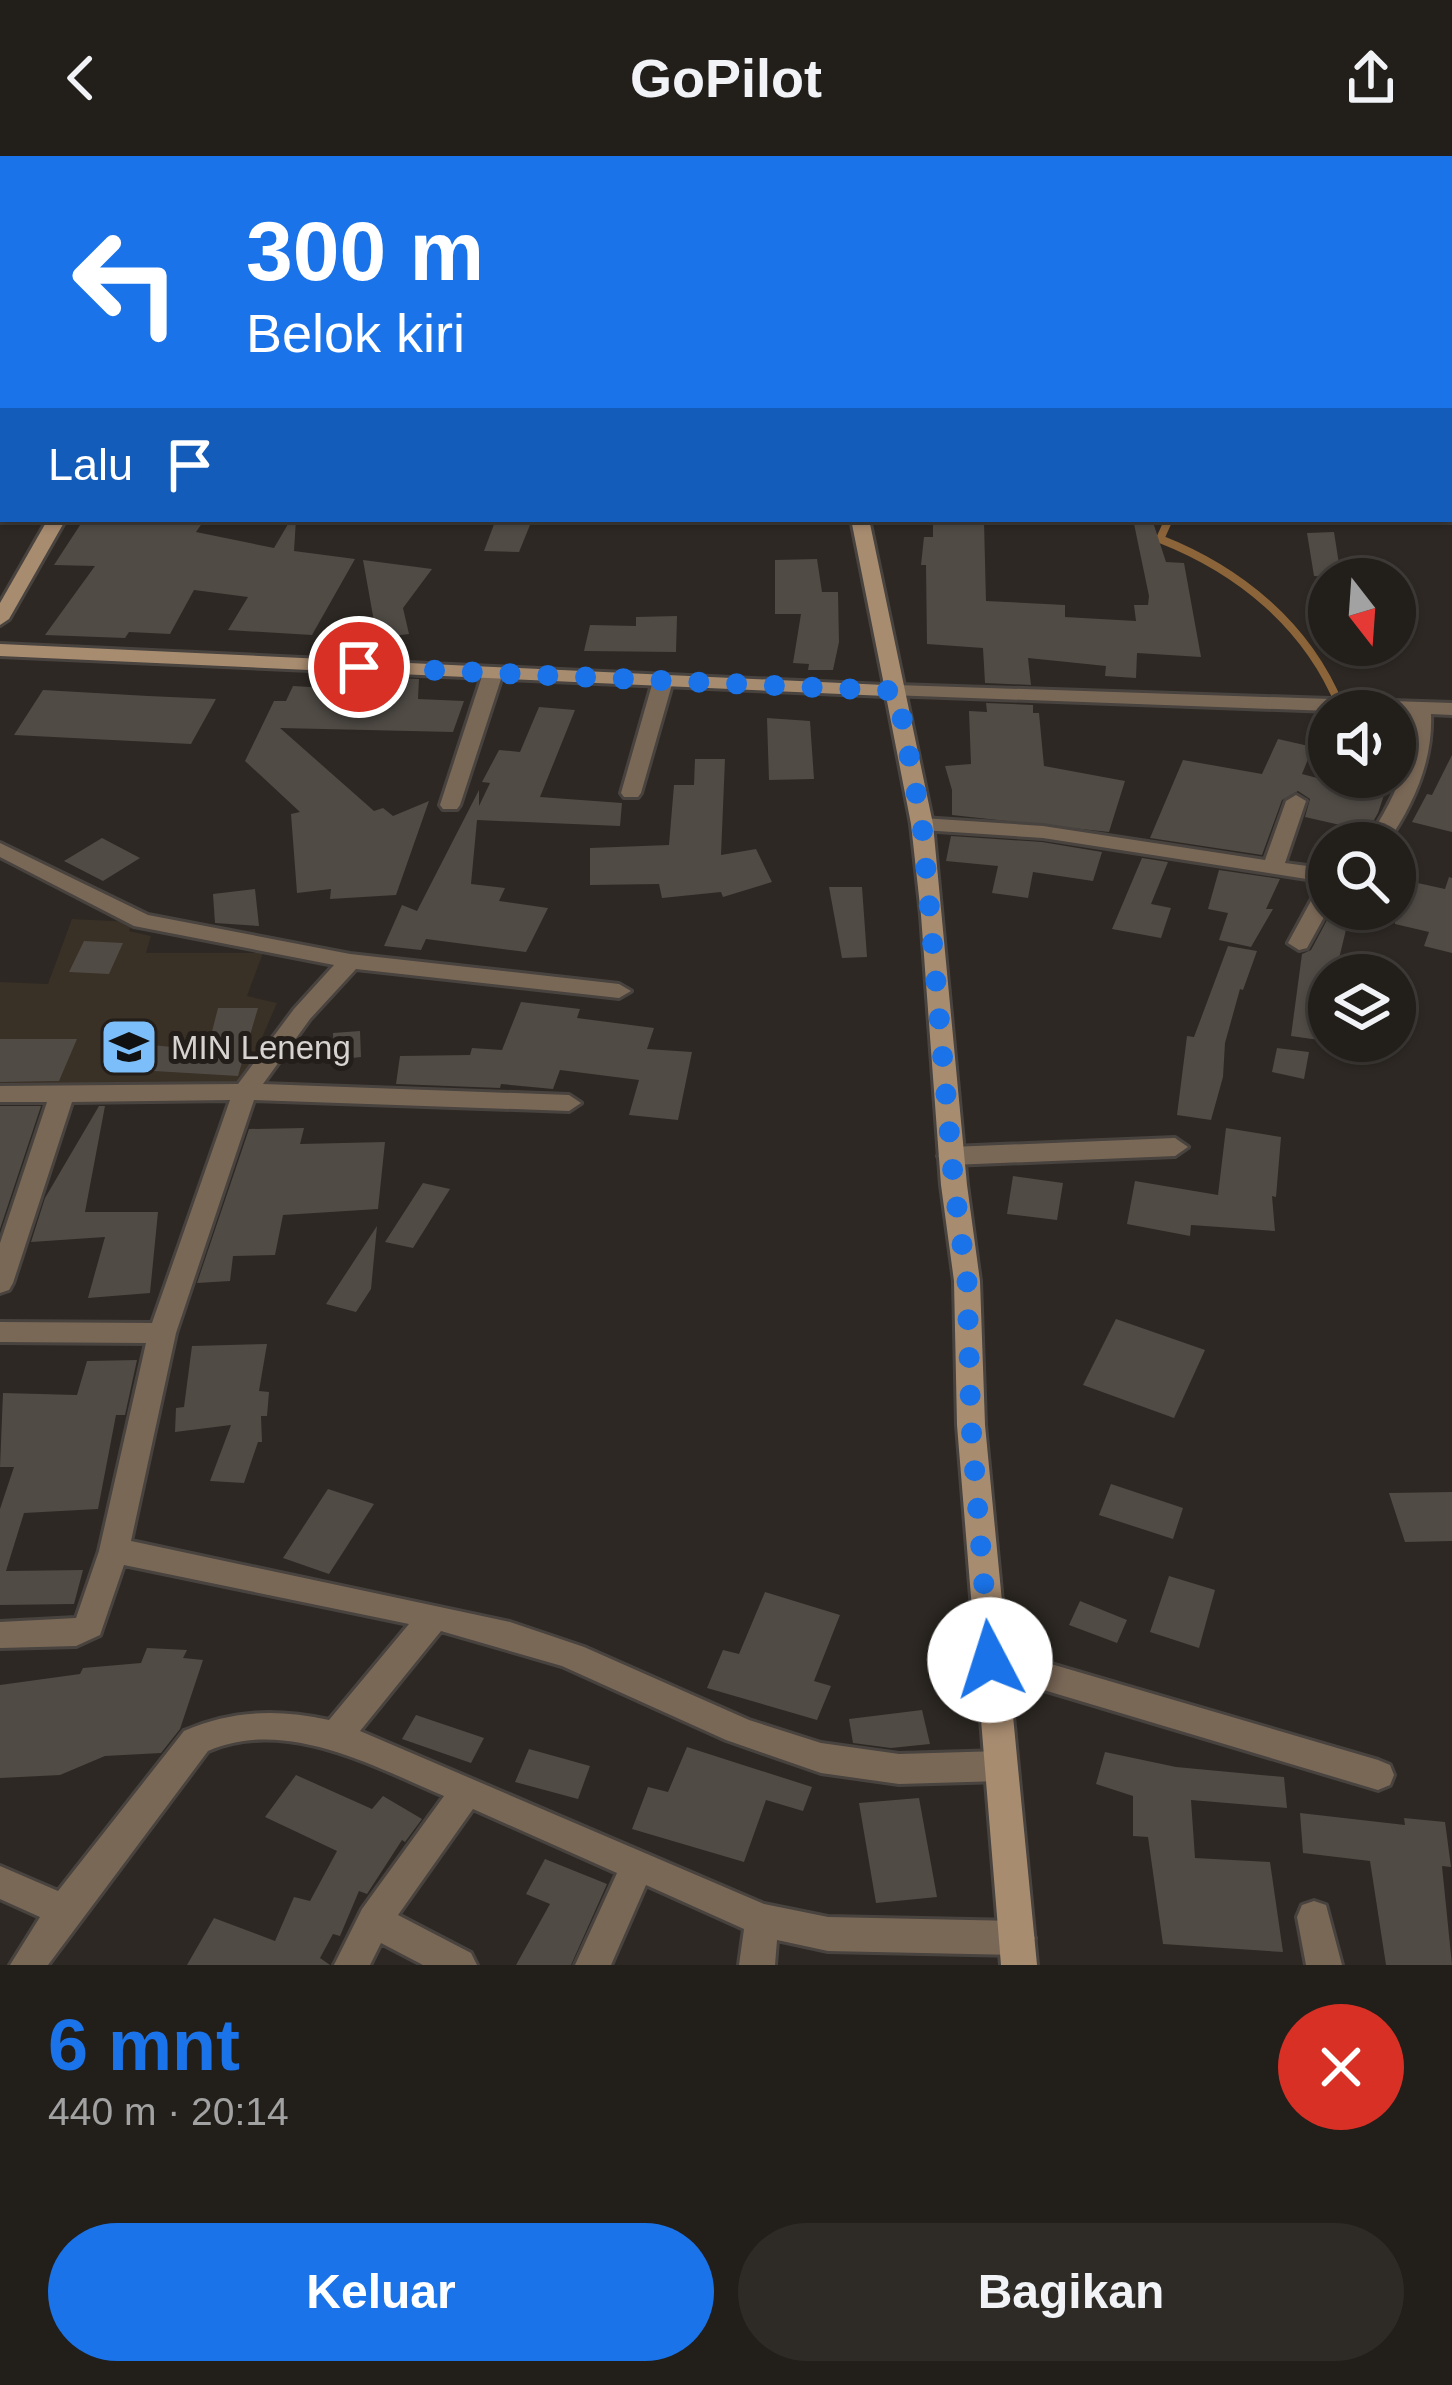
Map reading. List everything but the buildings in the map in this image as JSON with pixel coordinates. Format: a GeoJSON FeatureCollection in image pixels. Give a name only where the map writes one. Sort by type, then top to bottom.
{"type":"FeatureCollection","features":[{"type":"Feature","properties":{"kind":"street"},"geometry":{"type":"LineString","coordinates":[[0,619],[55,522]]}},
{"type":"Feature","properties":{"kind":"street"},"geometry":{"type":"LineString","coordinates":[[28,1965],[64,1911],[196,1741],[222,1731],[287,1727],[336,1736],[762,1920],[828,1934],[1018,1951],[971,1426],[967,1281],[951,1156],[922,824],[861,522]]}},
{"type":"Feature","properties":{"kind":"street"},"geometry":{"type":"LineString","coordinates":[[0,650],[897,691],[1452,709]]}},
{"type":"Feature","properties":{"kind":"street"},"geometry":{"type":"LineString","coordinates":[[450,806],[494,673]]}},
{"type":"Feature","properties":{"kind":"street"},"geometry":{"type":"LineString","coordinates":[[631,793],[663,681]]}},
{"type":"Feature","properties":{"kind":"street"},"geometry":{"type":"LineString","coordinates":[[1392,822],[1415,761],[1421,710]]}},
{"type":"Feature","properties":{"kind":"street"},"geometry":{"type":"LineString","coordinates":[[1272,869],[1296,801]]}},
{"type":"Feature","properties":{"kind":"street"},"geometry":{"type":"LineString","coordinates":[[922,824],[1043,832],[1308,873]]}},
{"type":"Feature","properties":{"kind":"street"},"geometry":{"type":"LineString","coordinates":[[0,849],[142,921],[350,961],[620,991]]}},
{"type":"Feature","properties":{"kind":"street"},"geometry":{"type":"LineString","coordinates":[[1298,943],[1308,925]]}},
{"type":"Feature","properties":{"kind":"street"},"geometry":{"type":"LineString","coordinates":[[0,1635],[85,1630],[94,1615],[114,1551],[162,1333],[245,1092],[302,1014],[350,961]]}},
{"type":"Feature","properties":{"kind":"street"},"geometry":{"type":"LineString","coordinates":[[0,1094],[245,1092],[569,1102]]}},
{"type":"Feature","properties":{"kind":"street"},"geometry":{"type":"LineString","coordinates":[[0,1283],[62,1094]]}},
{"type":"Feature","properties":{"kind":"street"},"geometry":{"type":"LineString","coordinates":[[951,1156],[1175,1148]]}},
{"type":"Feature","properties":{"kind":"street"},"geometry":{"type":"LineString","coordinates":[[0,1332],[162,1333]]}},
{"type":"Feature","properties":{"kind":"street"},"geometry":{"type":"LineString","coordinates":[[114,1551],[203,1563],[480,1625],[538,1643],[675,1703],[822,1757],[864,1766],[1001,1766]]}},
{"type":"Feature","properties":{"kind":"street"},"geometry":{"type":"LineString","coordinates":[[336,1736],[434,1617]]}},
{"type":"Feature","properties":{"kind":"street"},"geometry":{"type":"LineString","coordinates":[[990,1660],[1378,1775]]}},
{"type":"Feature","properties":{"kind":"street"},"geometry":{"type":"LineString","coordinates":[[352,1965],[374,1921],[466,1790]]}},
{"type":"Feature","properties":{"kind":"street"},"geometry":{"type":"LineString","coordinates":[[593,1965],[637,1868]]}},
{"type":"Feature","properties":{"kind":"street"},"geometry":{"type":"LineString","coordinates":[[0,1882],[64,1911]]}},
{"type":"Feature","properties":{"kind":"street"},"geometry":{"type":"LineString","coordinates":[[1314,1917],[1324,1965]]}},
{"type":"Feature","properties":{"kind":"street"},"geometry":{"type":"LineString","coordinates":[[757,1965],[762,1920]]}},
{"type":"Feature","properties":{"kind":"street"},"geometry":{"type":"LineString","coordinates":[[374,1921],[459,1965]]}},
{"type":"Feature","properties":{"kind":"shaded area","name":"MIN Leneng"},"geometry":{"type":"Polygon","coordinates":[[[72,919],[134,922],[129,931],[151,936],[146,953],[263,953],[247,996],[277,1003],[239,1091],[0,1090],[0,982],[48,984],[72,919]]]}},
{"type":"Feature","properties":{"kind":"waterway"},"geometry":{"type":"LineString","coordinates":[[1168,522],[1160,539],[1217,567],[1267,604],[1309,650],[1332,690]]}},
{"type":"Feature","properties":{"kind":"place","name":"MIN Leneng"},"geometry":{"type":"Point","coordinates":[129,1047]}},
{"type":"Feature","properties":{"kind":"route"},"geometry":{"type":"LineString","coordinates":[[359,667],[897,691],[922,824],[932,915],[954,1185],[967,1281],[971,1426],[990,1660]]}}]}
